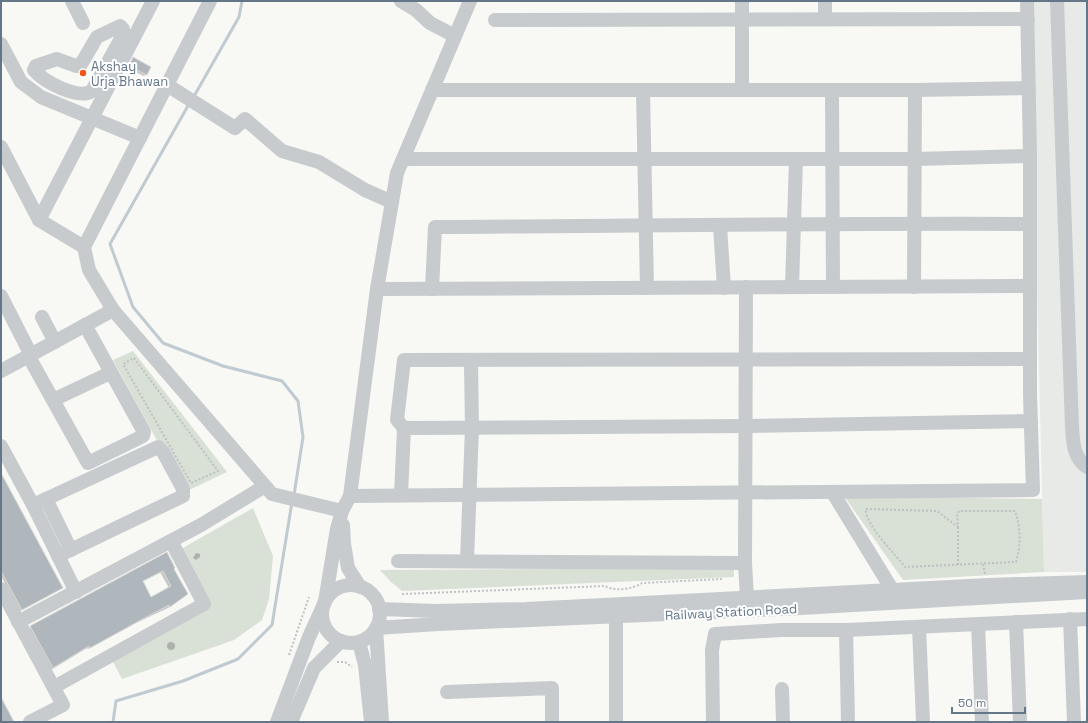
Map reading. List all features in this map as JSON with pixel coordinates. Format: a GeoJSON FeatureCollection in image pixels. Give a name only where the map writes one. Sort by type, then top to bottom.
{"type":"FeatureCollection","features":[{"type":"Feature","properties":{"kind":"street"},"geometry":{"type":"LineString","coordinates":[[72,1],[83,23]]}},
{"type":"Feature","properties":{"kind":"street"},"geometry":{"type":"LineString","coordinates":[[210,1],[84,247],[90,270],[114,310],[272,494],[342,511]]}},
{"type":"Feature","properties":{"kind":"street"},"geometry":{"type":"LineString","coordinates":[[401,1],[416,10],[430,23],[455,36]]}},
{"type":"Feature","properties":{"kind":"street"},"geometry":{"type":"LineString","coordinates":[[277,722],[309,637],[325,602],[336,589],[352,585],[360,587],[373,595],[379,609],[380,616],[376,628],[371,634],[359,642],[350,643],[334,638],[324,625],[322,613],[325,602],[336,529],[342,511],[350,496],[377,289],[397,173],[470,1]]}},
{"type":"Feature","properties":{"kind":"street"},"geometry":{"type":"LineString","coordinates":[[742,1],[742,89]]}},
{"type":"Feature","properties":{"kind":"street"},"geometry":{"type":"LineString","coordinates":[[825,1],[825,19]]}},
{"type":"Feature","properties":{"kind":"street"},"geometry":{"type":"LineString","coordinates":[[350,496],[745,494],[1033,490],[1030,359],[1030,88],[1027,1]]}},
{"type":"Feature","properties":{"kind":"street"},"geometry":{"type":"LineString","coordinates":[[1056,1],[1072,427],[1074,448],[1077,456],[1087,466]]}},
{"type":"Feature","properties":{"kind":"street"},"geometry":{"type":"LineString","coordinates":[[39,220],[151,2]]}},
{"type":"Feature","properties":{"kind":"street"},"geometry":{"type":"LineString","coordinates":[[495,20],[1028,19]]}},
{"type":"Feature","properties":{"kind":"street"},"geometry":{"type":"LineString","coordinates":[[120,26],[123,29],[120,42],[92,91],[88,94],[78,94],[50,83],[37,74],[34,70],[36,66],[57,59],[80,66],[97,37],[120,26]]}},
{"type":"Feature","properties":{"kind":"street"},"geometry":{"type":"LineString","coordinates":[[2,48],[21,82],[46,100],[140,138]]}},
{"type":"Feature","properties":{"kind":"street"},"geometry":{"type":"LineString","coordinates":[[46,100],[50,83]]}},
{"type":"Feature","properties":{"kind":"street"},"geometry":{"type":"LineString","coordinates":[[168,84],[235,128],[245,119],[282,151],[320,162],[365,190],[392,202]]}},
{"type":"Feature","properties":{"kind":"street"},"geometry":{"type":"LineString","coordinates":[[432,90],[916,90],[1030,88]]}},
{"type":"Feature","properties":{"kind":"street"},"geometry":{"type":"LineString","coordinates":[[643,90],[646,288]]}},
{"type":"Feature","properties":{"kind":"street"},"geometry":{"type":"LineString","coordinates":[[832,90],[833,287]]}},
{"type":"Feature","properties":{"kind":"street"},"geometry":{"type":"LineString","coordinates":[[914,287],[916,90]]}},
{"type":"Feature","properties":{"kind":"street"},"geometry":{"type":"LineString","coordinates":[[1,147],[39,220],[84,247]]}},
{"type":"Feature","properties":{"kind":"street"},"geometry":{"type":"LineString","coordinates":[[403,160],[796,160],[1030,156]]}},
{"type":"Feature","properties":{"kind":"street"},"geometry":{"type":"LineString","coordinates":[[792,287],[796,160]]}},
{"type":"Feature","properties":{"kind":"street"},"geometry":{"type":"LineString","coordinates":[[432,289],[435,227],[1030,224]]}},
{"type":"Feature","properties":{"kind":"street"},"geometry":{"type":"LineString","coordinates":[[720,226],[724,288]]}},
{"type":"Feature","properties":{"kind":"street"},"geometry":{"type":"LineString","coordinates":[[377,289],[1030,286]]}},
{"type":"Feature","properties":{"kind":"street"},"geometry":{"type":"LineString","coordinates":[[746,287],[745,563],[747,598]]}},
{"type":"Feature","properties":{"kind":"street"},"geometry":{"type":"LineString","coordinates":[[1,296],[53,400],[87,462],[90,464],[144,434],[85,325]]}},
{"type":"Feature","properties":{"kind":"street"},"geometry":{"type":"LineString","coordinates":[[1,371],[114,310]]}},
{"type":"Feature","properties":{"kind":"street"},"geometry":{"type":"LineString","coordinates":[[42,317],[55,342]]}},
{"type":"Feature","properties":{"kind":"street"},"geometry":{"type":"LineString","coordinates":[[402,495],[404,428],[397,420],[404,360],[1030,359]]}},
{"type":"Feature","properties":{"kind":"street"},"geometry":{"type":"LineString","coordinates":[[467,561],[472,428],[471,364],[468,360]]}},
{"type":"Feature","properties":{"kind":"street"},"geometry":{"type":"LineString","coordinates":[[53,400],[110,372]]}},
{"type":"Feature","properties":{"kind":"street"},"geometry":{"type":"LineString","coordinates":[[404,428],[746,426],[1031,421]]}},
{"type":"Feature","properties":{"kind":"street"},"geometry":{"type":"LineString","coordinates":[[33,505],[158,447],[163,452],[183,489],[183,496],[65,553]]}},
{"type":"Feature","properties":{"kind":"street"},"geometry":{"type":"LineString","coordinates":[[4,451],[16,455],[32,484]]}},
{"type":"Feature","properties":{"kind":"street"},"geometry":{"type":"LineString","coordinates":[[4,451],[33,505],[65,553]]}},
{"type":"Feature","properties":{"kind":"street"},"geometry":{"type":"LineString","coordinates":[[18,622],[171,541],[265,486]]}},
{"type":"Feature","properties":{"kind":"street"},"geometry":{"type":"LineString","coordinates":[[833,493],[893,591]]}},
{"type":"Feature","properties":{"kind":"street"},"geometry":{"type":"LineString","coordinates":[[46,499],[65,553],[76,592]]}},
{"type":"Feature","properties":{"kind":"street"},"geometry":{"type":"LineString","coordinates":[[342,511],[344,544],[348,568],[360,587]]}},
{"type":"Feature","properties":{"kind":"street"},"geometry":{"type":"LineString","coordinates":[[54,687],[204,604],[171,541]]}},
{"type":"Feature","properties":{"kind":"street"},"geometry":{"type":"LineString","coordinates":[[398,561],[745,563]]}},
{"type":"Feature","properties":{"kind":"street","name":"Railway Station Road"},"geometry":{"type":"LineString","coordinates":[[379,609],[437,611],[511,609],[893,591],[988,585],[1087,582]]}},
{"type":"Feature","properties":{"kind":"street"},"geometry":{"type":"LineString","coordinates":[[1,589],[63,704],[30,722]]}},
{"type":"Feature","properties":{"kind":"street","name":"Railway Station Road"},"geometry":{"type":"LineString","coordinates":[[376,628],[1087,592]]}},
{"type":"Feature","properties":{"kind":"street"},"geometry":{"type":"LineString","coordinates":[[616,617],[616,722]]}},
{"type":"Feature","properties":{"kind":"street"},"geometry":{"type":"LineString","coordinates":[[1070,619],[1074,722]]}},
{"type":"Feature","properties":{"kind":"street"},"geometry":{"type":"LineString","coordinates":[[713,722],[712,650],[715,634],[781,630],[846,630],[1087,619]]}},
{"type":"Feature","properties":{"kind":"street"},"geometry":{"type":"LineString","coordinates":[[1016,622],[1020,722]]}},
{"type":"Feature","properties":{"kind":"street"},"geometry":{"type":"LineString","coordinates":[[978,624],[982,722]]}},
{"type":"Feature","properties":{"kind":"street"},"geometry":{"type":"LineString","coordinates":[[919,627],[923,722]]}},
{"type":"Feature","properties":{"kind":"street"},"geometry":{"type":"LineString","coordinates":[[376,628],[382,722]]}},
{"type":"Feature","properties":{"kind":"street"},"geometry":{"type":"LineString","coordinates":[[846,630],[848,722]]}},
{"type":"Feature","properties":{"kind":"street"},"geometry":{"type":"LineString","coordinates":[[291,722],[314,668],[341,641]]}},
{"type":"Feature","properties":{"kind":"street"},"geometry":{"type":"LineString","coordinates":[[359,642],[365,665],[371,722]]}},
{"type":"Feature","properties":{"kind":"street"},"geometry":{"type":"LineString","coordinates":[[448,692],[552,688],[552,722]]}},
{"type":"Feature","properties":{"kind":"street"},"geometry":{"type":"LineString","coordinates":[[782,689],[783,722]]}},
{"type":"Feature","properties":{"kind":"path"},"geometry":{"type":"LineString","coordinates":[[134,358],[218,471],[192,483],[123,364],[134,358]]}},
{"type":"Feature","properties":{"kind":"path"},"geometry":{"type":"LineString","coordinates":[[958,527],[937,511],[866,509],[866,514],[871,524],[905,567],[958,565],[1016,562],[1020,548],[1018,518],[1015,511],[959,511],[957,514],[958,527],[958,565]]}},
{"type":"Feature","properties":{"kind":"path"},"geometry":{"type":"LineString","coordinates":[[402,594],[605,586],[610,589],[616,589],[635,588],[642,582],[722,579]]}},
{"type":"Feature","properties":{"kind":"path"},"geometry":{"type":"LineString","coordinates":[[334,662],[345,662],[352,666],[353,670]]}},
{"type":"Feature","properties":{"kind":"shaded area"},"geometry":{"type":"Polygon","coordinates":[[[1030,1],[1087,1],[1087,572],[1044,572],[1030,1]]]}},
{"type":"Feature","properties":{"kind":"shaded area"},"geometry":{"type":"Polygon","coordinates":[[[133,351],[227,472],[185,492],[113,360],[133,351]]]}},
{"type":"Feature","properties":{"kind":"shaded area"},"geometry":{"type":"Polygon","coordinates":[[[844,496],[1042,499],[1044,572],[903,580],[844,496]]]}},
{"type":"Feature","properties":{"kind":"shaded area"},"geometry":{"type":"Polygon","coordinates":[[[253,508],[273,556],[269,599],[262,620],[234,640],[122,679],[112,660],[210,606],[181,549],[253,508]]]}},
{"type":"Feature","properties":{"kind":"shaded area"},"geometry":{"type":"Polygon","coordinates":[[[734,568],[734,577],[402,591],[380,570],[734,568]]]}},
{"type":"Feature","properties":{"kind":"building"},"geometry":{"type":"Polygon","coordinates":[[[133,57],[151,67],[147,75],[129,66],[133,57]]]}},
{"type":"Feature","properties":{"kind":"building"},"geometry":{"type":"Polygon","coordinates":[[[1,473],[63,588],[22,610],[1,571],[1,473]]]}},
{"type":"Feature","properties":{"kind":"building"},"geometry":{"type":"Polygon","coordinates":[[[167,552],[175,568],[174,569],[188,594],[170,607],[169,605],[90,648],[89,646],[53,668],[30,626],[167,552]],[[163,571],[143,581],[151,597],[171,586],[163,571]]]}},
{"type":"Feature","properties":{"kind":"building"},"geometry":{"type":"Polygon","coordinates":[[[1,697],[14,722],[1,722],[1,697]]]}},
{"type":"Feature","properties":{"kind":"waterway"},"geometry":{"type":"LineString","coordinates":[[193,98],[239,17],[242,1]]}},
{"type":"Feature","properties":{"kind":"waterway"},"geometry":{"type":"LineString","coordinates":[[189,104],[110,244],[133,307],[163,343],[223,366],[282,381],[298,401],[303,437],[294,495]]}},
{"type":"Feature","properties":{"kind":"waterway"},"geometry":{"type":"LineString","coordinates":[[113,722],[116,701],[183,681],[238,659],[272,625],[292,502]]}},
{"type":"Feature","properties":{"kind":"place","name":"Akshay Urja Bhawan"},"geometry":{"type":"Point","coordinates":[83,73]}}]}
